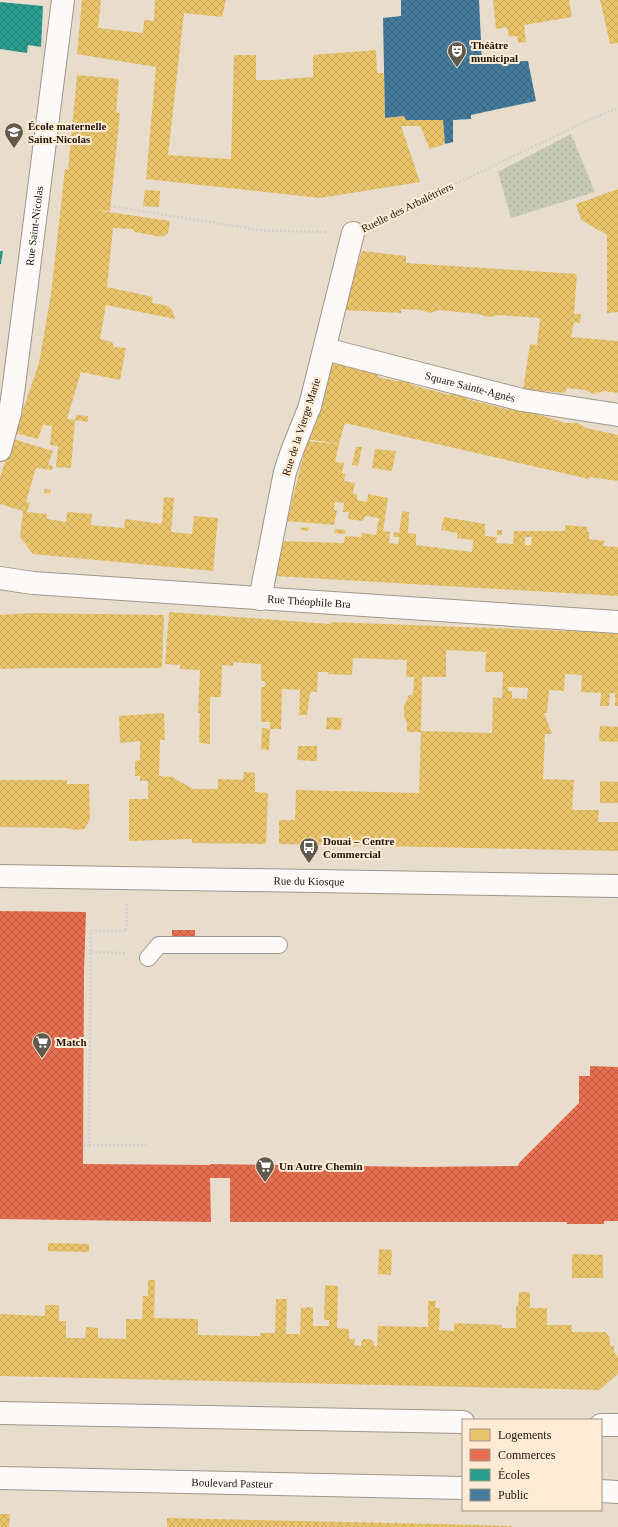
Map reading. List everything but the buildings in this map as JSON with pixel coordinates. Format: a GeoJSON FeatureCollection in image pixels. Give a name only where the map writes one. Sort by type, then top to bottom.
{"type":"FeatureCollection","features":[{"type":"Feature","properties":{"kind":"street","name":"Rue Saint-Nicolas"},"geometry":{"type":"LineString","coordinates":[[0,450],[10,413],[14,385],[63,0]]}},
{"type":"Feature","properties":{"kind":"street","name":"Rue de la Vierge Marie"},"geometry":{"type":"LineString","coordinates":[[260,599],[286,472],[292,450],[310,406],[353,233]]}},
{"type":"Feature","properties":{"kind":"street","name":"Square Sainte-Agnès"},"geometry":{"type":"LineString","coordinates":[[325,349],[522,400],[618,415]]}},
{"type":"Feature","properties":{"kind":"street","name":"Rue Théophile Bra"},"geometry":{"type":"LineString","coordinates":[[0,578],[33,583],[618,622]]}},
{"type":"Feature","properties":{"kind":"street","name":"Rue du Kiosque"},"geometry":{"type":"LineString","coordinates":[[0,876],[618,886]]}},
{"type":"Feature","properties":{"kind":"street"},"geometry":{"type":"LineString","coordinates":[[0,1413],[462,1422]]}},
{"type":"Feature","properties":{"kind":"street"},"geometry":{"type":"LineString","coordinates":[[602,1425],[618,1425]]}},
{"type":"Feature","properties":{"kind":"street","name":"Boulevard Pasteur"},"geometry":{"type":"LineString","coordinates":[[0,1478],[462,1488]]}},
{"type":"Feature","properties":{"kind":"street"},"geometry":{"type":"LineString","coordinates":[[602,1491],[618,1492]]}},
{"type":"Feature","properties":{"kind":"lane"},"geometry":{"type":"LineString","coordinates":[[148,958],[159,945],[279,945]]}},
{"type":"Feature","properties":{"kind":"path","name":"Ruelle des Arbalétriers"},"geometry":{"type":"LineString","coordinates":[[110,206],[266,231],[353,233],[591,119],[618,108]]}},
{"type":"Feature","properties":{"kind":"path"},"geometry":{"type":"LineString","coordinates":[[89,1145],[91,931],[126,931],[127,897],[110,897],[111,878]]}},
{"type":"Feature","properties":{"kind":"path"},"geometry":{"type":"LineString","coordinates":[[91,952],[129,953],[148,958]]}},
{"type":"Feature","properties":{"kind":"path"},"geometry":{"type":"LineString","coordinates":[[83,1146],[147,1145]]}},
{"type":"Feature","properties":{"kind":"green space"},"geometry":{"type":"Polygon","coordinates":[[[571,134],[595,192],[511,218],[498,172],[571,134]]]}},
{"type":"Feature","properties":{"kind":"place","name":"Théâtre municipal"},"geometry":{"type":"Point","coordinates":[457,68]}},
{"type":"Feature","properties":{"kind":"place","name":"École maternelle Saint-Nicolas"},"geometry":{"type":"Point","coordinates":[14,149]}},
{"type":"Feature","properties":{"kind":"place","name":"Douai – Centre Commercial"},"geometry":{"type":"Point","coordinates":[309,864]}},
{"type":"Feature","properties":{"kind":"place","name":"Match"},"geometry":{"type":"Point","coordinates":[42,1059]}},
{"type":"Feature","properties":{"kind":"place","name":"Un Autre Chemin"},"geometry":{"type":"Point","coordinates":[265,1183]}}]}
